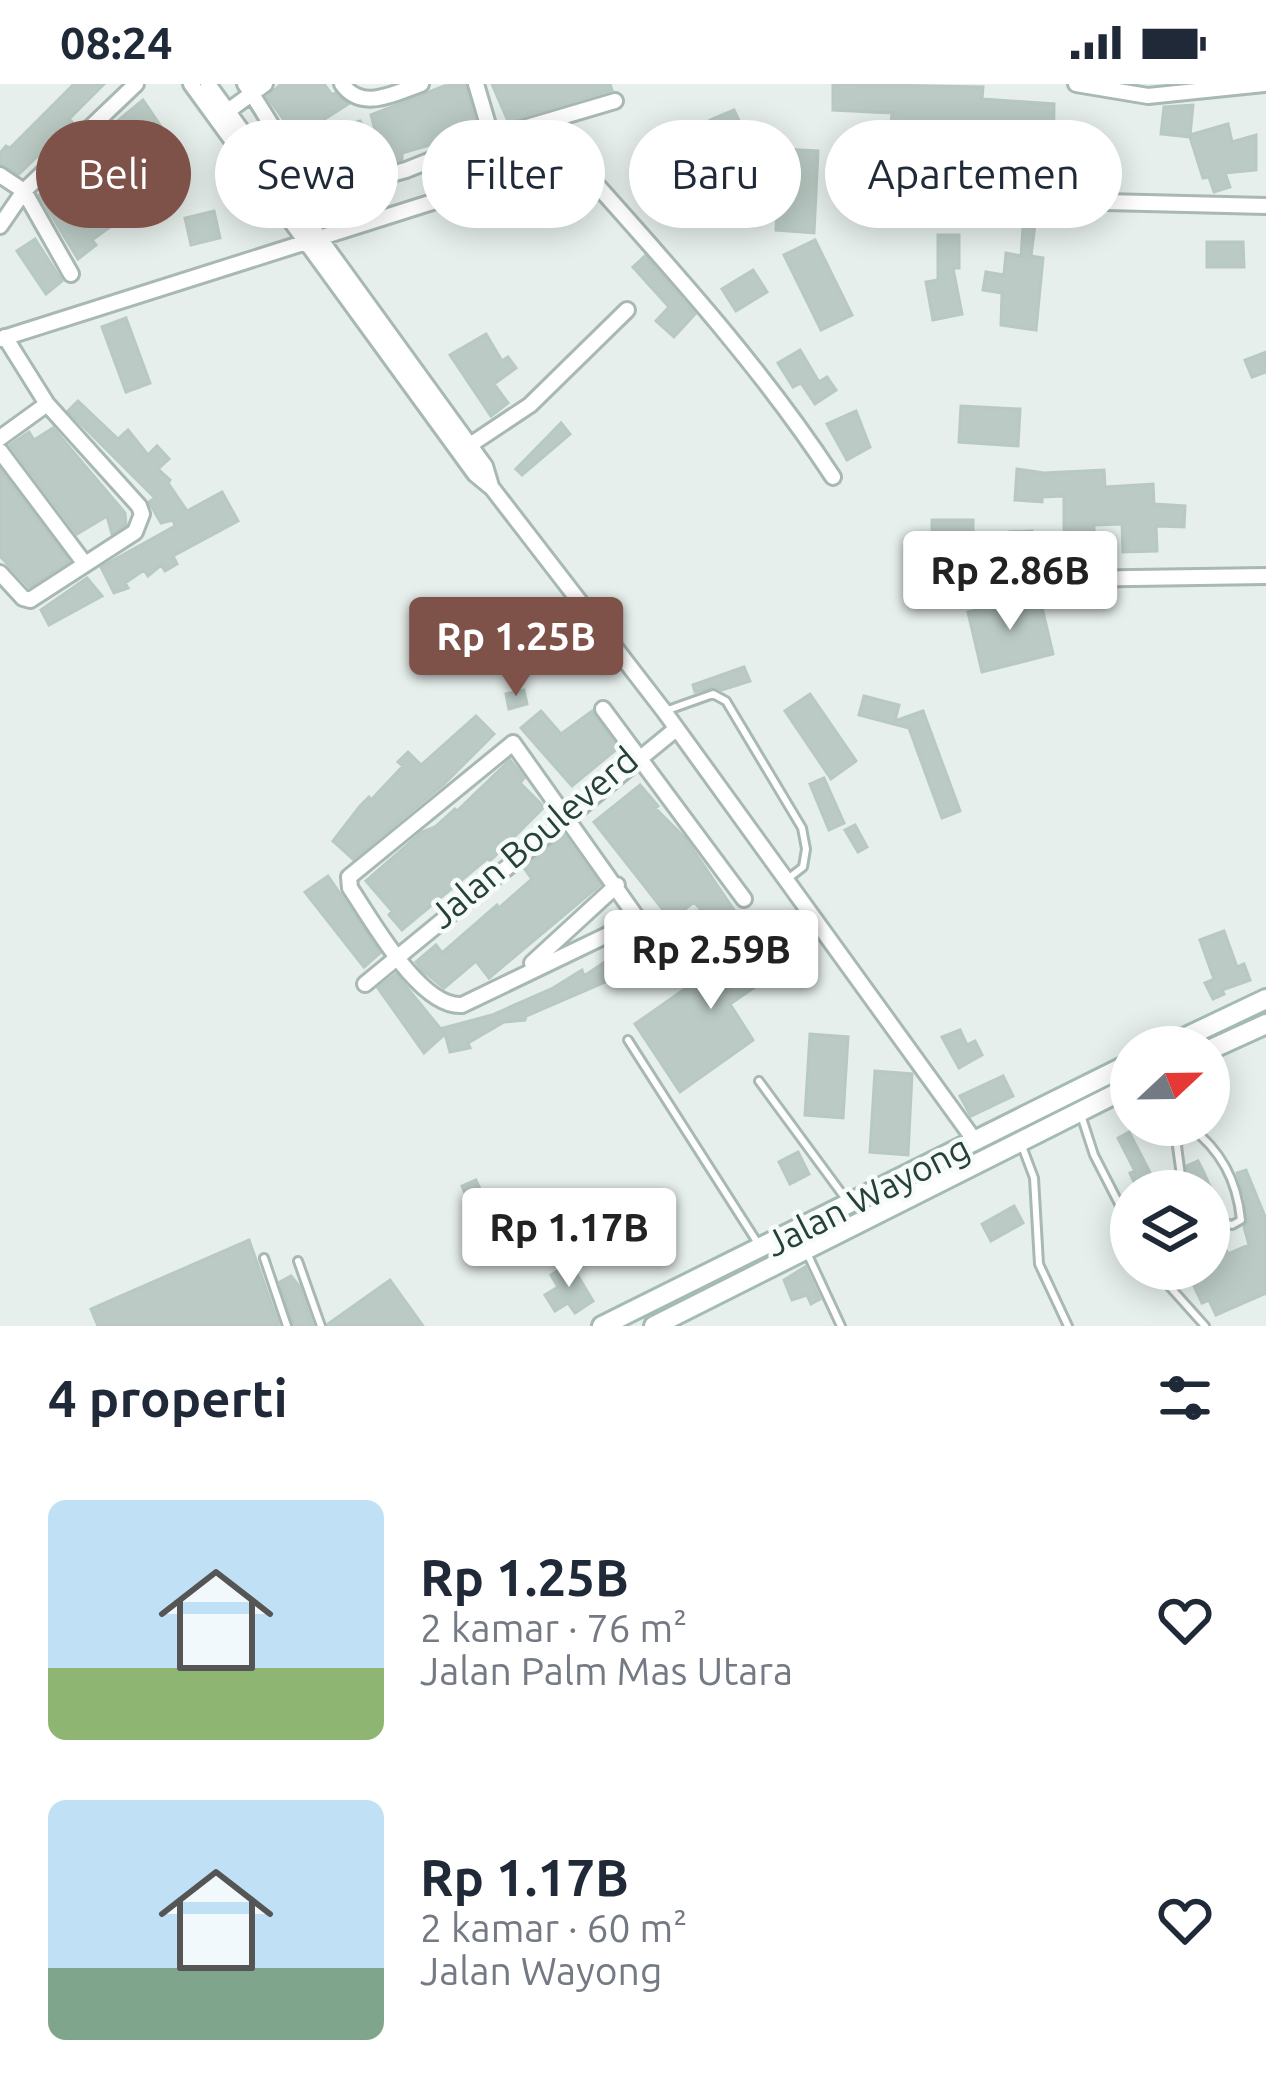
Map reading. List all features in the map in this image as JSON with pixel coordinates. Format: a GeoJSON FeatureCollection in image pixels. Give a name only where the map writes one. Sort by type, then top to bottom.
{"type":"FeatureCollection","features":[{"type":"Feature","properties":{"kind":"main road"},"geometry":{"type":"LineString","coordinates":[[1209,1026],[1266,999]]}},
{"type":"Feature","properties":{"kind":"main road"},"geometry":{"type":"LineString","coordinates":[[1230,1040],[1266,1024]]}},
{"type":"Feature","properties":{"kind":"main road","name":"Jalan Wayong"},"geometry":{"type":"LineString","coordinates":[[602,1326],[1110,1074]]}},
{"type":"Feature","properties":{"kind":"main road","name":"Jalan Wayong"},"geometry":{"type":"LineString","coordinates":[[654,1326],[1110,1097]]}},
{"type":"Feature","properties":{"kind":"street"},"geometry":{"type":"LineString","coordinates":[[98,120],[136,84]]}},
{"type":"Feature","properties":{"kind":"street"},"geometry":{"type":"LineString","coordinates":[[191,84],[470,445],[485,466],[492,488]]}},
{"type":"Feature","properties":{"kind":"street"},"geometry":{"type":"LineString","coordinates":[[208,84],[475,474],[492,488],[670,720],[975,1141]]}},
{"type":"Feature","properties":{"kind":"street"},"geometry":{"type":"LineString","coordinates":[[342,84],[349,94],[367,100],[421,84]]}},
{"type":"Feature","properties":{"kind":"street"},"geometry":{"type":"LineString","coordinates":[[476,84],[487,120]]}},
{"type":"Feature","properties":{"kind":"street"},"geometry":{"type":"LineString","coordinates":[[1076,84],[1148,96],[1264,84]]}},
{"type":"Feature","properties":{"kind":"street"},"geometry":{"type":"LineString","coordinates":[[228,111],[254,87],[298,159],[332,190],[422,164]]}},
{"type":"Feature","properties":{"kind":"street"},"geometry":{"type":"LineString","coordinates":[[552,120],[616,101]]}},
{"type":"Feature","properties":{"kind":"street"},"geometry":{"type":"LineString","coordinates":[[0,175],[24,191],[71,274]]}},
{"type":"Feature","properties":{"kind":"street"},"geometry":{"type":"LineString","coordinates":[[0,226],[36,179]]}},
{"type":"Feature","properties":{"kind":"street"},"geometry":{"type":"LineString","coordinates":[[605,194],[766,382],[833,477]]}},
{"type":"Feature","properties":{"kind":"street"},"geometry":{"type":"LineString","coordinates":[[1122,202],[1266,206]]}},
{"type":"Feature","properties":{"kind":"street"},"geometry":{"type":"LineString","coordinates":[[0,573],[30,600],[135,532],[142,514],[47,404],[2,338],[422,205]]}},
{"type":"Feature","properties":{"kind":"street"},"geometry":{"type":"LineString","coordinates":[[470,445],[530,405],[627,310]]}},
{"type":"Feature","properties":{"kind":"street"},"geometry":{"type":"LineString","coordinates":[[0,438],[47,404]]}},
{"type":"Feature","properties":{"kind":"street"},"geometry":{"type":"LineString","coordinates":[[0,452],[85,564]]}},
{"type":"Feature","properties":{"kind":"street"},"geometry":{"type":"LineString","coordinates":[[994,580],[1266,576]]}},
{"type":"Feature","properties":{"kind":"street"},"geometry":{"type":"LineString","coordinates":[[604,709],[744,899]]}},
{"type":"Feature","properties":{"kind":"street","name":"Jalan Bouleverd"},"geometry":{"type":"LineString","coordinates":[[364,984],[638,755],[670,720]]}},
{"type":"Feature","properties":{"kind":"street"},"geometry":{"type":"LineString","coordinates":[[508,744],[516,746],[566,814],[635,915],[631,922],[462,1005],[440,1002],[426,992],[350,888],[349,878],[508,744]]}},
{"type":"Feature","properties":{"kind":"street"},"geometry":{"type":"LineString","coordinates":[[521,974],[616,885]]}},
{"type":"Feature","properties":{"kind":"lane"},"geometry":{"type":"LineString","coordinates":[[670,720],[713,694],[726,701],[802,828],[803,868],[786,880]]}},
{"type":"Feature","properties":{"kind":"lane"},"geometry":{"type":"LineString","coordinates":[[628,1040],[761,1248]]}},
{"type":"Feature","properties":{"kind":"lane"},"geometry":{"type":"LineString","coordinates":[[759,1081],[850,1205]]}},
{"type":"Feature","properties":{"kind":"lane"},"geometry":{"type":"LineString","coordinates":[[1080,1112],[1110,1186]]}},
{"type":"Feature","properties":{"kind":"lane"},"geometry":{"type":"LineString","coordinates":[[1021,1142],[1034,1178],[1039,1264],[1068,1326]]}},
{"type":"Feature","properties":{"kind":"lane"},"geometry":{"type":"LineString","coordinates":[[1230,1175],[1237,1186],[1241,1220],[1230,1224]]}},
{"type":"Feature","properties":{"kind":"lane"},"geometry":{"type":"LineString","coordinates":[[806,1250],[841,1326]]}},
{"type":"Feature","properties":{"kind":"lane"},"geometry":{"type":"LineString","coordinates":[[264,1258],[287,1326]]}},
{"type":"Feature","properties":{"kind":"lane"},"geometry":{"type":"LineString","coordinates":[[298,1261],[321,1326]]}},
{"type":"Feature","properties":{"kind":"lane"},"geometry":{"type":"LineString","coordinates":[[1173,1290],[1205,1326]]}},
{"type":"Feature","properties":{"kind":"building"},"geometry":{"type":"Polygon","coordinates":[[[74,84],[104,84],[70,120],[38,120],[74,84]]]}},
{"type":"Feature","properties":{"kind":"building"},"geometry":{"type":"Polygon","coordinates":[[[281,84],[324,84],[348,104],[323,120],[284,120],[267,97],[281,84]]]}},
{"type":"Feature","properties":{"kind":"building"},"geometry":{"type":"Polygon","coordinates":[[[465,84],[475,120],[422,120],[422,147],[402,153],[398,160],[398,120],[372,120],[371,115],[444,86],[465,84]]]}},
{"type":"Feature","properties":{"kind":"building"},"geometry":{"type":"Polygon","coordinates":[[[492,84],[610,84],[612,90],[511,120],[492,84]]]}},
{"type":"Feature","properties":{"kind":"building"},"geometry":{"type":"Polygon","coordinates":[[[833,84],[983,87],[982,99],[1054,104],[1054,120],[891,120],[892,113],[833,110],[833,84]]]}},
{"type":"Feature","properties":{"kind":"building"},"geometry":{"type":"Polygon","coordinates":[[[143,100],[157,120],[119,120],[143,100]]]}},
{"type":"Feature","properties":{"kind":"building"},"geometry":{"type":"Polygon","coordinates":[[[1193,105],[1190,135],[1228,124],[1232,142],[1256,135],[1256,170],[1225,173],[1230,187],[1214,192],[1209,177],[1203,178],[1190,137],[1161,134],[1164,107],[1193,105]]]}},
{"type":"Feature","properties":{"kind":"building"},"geometry":{"type":"Polygon","coordinates":[[[734,110],[739,120],[710,120],[734,110]]]}},
{"type":"Feature","properties":{"kind":"building"},"geometry":{"type":"Polygon","coordinates":[[[36,122],[36,158],[19,174],[0,164],[0,153],[36,122]]]}},
{"type":"Feature","properties":{"kind":"building"},"geometry":{"type":"Polygon","coordinates":[[[801,150],[818,151],[814,233],[776,230],[801,228],[801,150]]]}},
{"type":"Feature","properties":{"kind":"building"},"geometry":{"type":"Polygon","coordinates":[[[214,211],[220,238],[191,245],[187,228],[191,217],[214,211]]]}},
{"type":"Feature","properties":{"kind":"building"},"geometry":{"type":"Polygon","coordinates":[[[59,228],[109,228],[92,240],[96,245],[78,259],[59,228]]]}},
{"type":"Feature","properties":{"kind":"building"},"geometry":{"type":"Polygon","coordinates":[[[1023,228],[1035,228],[1031,256],[1043,258],[1036,330],[1001,325],[1002,293],[983,290],[986,272],[1004,275],[1006,253],[1021,256],[1023,228]]]}},
{"type":"Feature","properties":{"kind":"building"},"geometry":{"type":"Polygon","coordinates":[[[938,235],[959,235],[959,268],[953,268],[962,314],[933,320],[926,282],[938,280],[938,235]]]}},
{"type":"Feature","properties":{"kind":"building"},"geometry":{"type":"Polygon","coordinates":[[[35,239],[62,281],[46,294],[17,251],[35,239]]]}},
{"type":"Feature","properties":{"kind":"building"},"geometry":{"type":"Polygon","coordinates":[[[815,240],[852,315],[821,330],[784,255],[815,240]]]}},
{"type":"Feature","properties":{"kind":"building"},"geometry":{"type":"Polygon","coordinates":[[[1207,242],[1243,242],[1244,267],[1207,267],[1207,242]]]}},
{"type":"Feature","properties":{"kind":"building"},"geometry":{"type":"Polygon","coordinates":[[[645,256],[695,314],[674,337],[656,321],[669,307],[633,267],[645,256]]]}},
{"type":"Feature","properties":{"kind":"building"},"geometry":{"type":"Polygon","coordinates":[[[753,270],[767,292],[736,311],[722,289],[753,270]]]}},
{"type":"Feature","properties":{"kind":"building"},"geometry":{"type":"Polygon","coordinates":[[[126,318],[150,383],[126,392],[102,327],[126,318]]]}},
{"type":"Feature","properties":{"kind":"building"},"geometry":{"type":"Polygon","coordinates":[[[486,334],[502,361],[508,357],[516,368],[494,384],[508,403],[491,416],[450,355],[486,334]]]}},
{"type":"Feature","properties":{"kind":"building"},"geometry":{"type":"Polygon","coordinates":[[[800,350],[819,382],[827,377],[836,390],[815,404],[801,383],[793,387],[778,363],[800,350]]]}},
{"type":"Feature","properties":{"kind":"building"},"geometry":{"type":"Polygon","coordinates":[[[1266,352],[1266,372],[1252,377],[1245,360],[1266,352]]]}},
{"type":"Feature","properties":{"kind":"building"},"geometry":{"type":"Polygon","coordinates":[[[78,401],[118,439],[128,430],[148,455],[157,446],[169,459],[158,469],[170,480],[187,511],[222,492],[238,521],[173,556],[177,564],[165,571],[161,565],[148,576],[144,570],[125,583],[128,588],[114,593],[101,567],[175,526],[173,520],[161,523],[149,502],[155,498],[68,411],[78,401]]]}},
{"type":"Feature","properties":{"kind":"building"},"geometry":{"type":"Polygon","coordinates":[[[961,406],[1020,409],[1018,446],[959,442],[961,406]]]}},
{"type":"Feature","properties":{"kind":"building"},"geometry":{"type":"Polygon","coordinates":[[[856,411],[870,447],[847,460],[827,424],[856,411]]]}},
{"type":"Feature","properties":{"kind":"building"},"geometry":{"type":"Polygon","coordinates":[[[561,423],[570,434],[522,475],[516,469],[561,423]]]}},
{"type":"Feature","properties":{"kind":"building"},"geometry":{"type":"Polygon","coordinates":[[[53,428],[125,513],[126,525],[112,534],[107,516],[77,534],[10,445],[29,432],[34,440],[53,428]]]}},
{"type":"Feature","properties":{"kind":"building"},"geometry":{"type":"Polygon","coordinates":[[[1017,469],[1044,473],[1104,470],[1105,487],[1153,484],[1154,504],[1185,506],[1184,527],[1156,526],[1157,551],[1123,552],[1122,524],[1094,525],[1094,535],[1064,535],[1064,496],[1042,497],[1042,502],[1015,500],[1017,469]]]}},
{"type":"Feature","properties":{"kind":"building"},"geometry":{"type":"Polygon","coordinates":[[[0,470],[69,561],[29,587],[0,556],[0,470]]]}},
{"type":"Feature","properties":{"kind":"building"},"geometry":{"type":"Polygon","coordinates":[[[932,520],[973,520],[973,582],[943,581],[944,541],[932,541],[932,520]]]}},
{"type":"Feature","properties":{"kind":"building"},"geometry":{"type":"Polygon","coordinates":[[[1032,531],[1034,557],[1010,558],[1009,532],[1032,531]]]}},
{"type":"Feature","properties":{"kind":"building"},"geometry":{"type":"Polygon","coordinates":[[[87,578],[102,596],[49,625],[41,610],[87,578]]]}},
{"type":"Feature","properties":{"kind":"building"},"geometry":{"type":"Polygon","coordinates":[[[1039,595],[1053,654],[982,672],[968,612],[1039,595]]]}},
{"type":"Feature","properties":{"kind":"building"},"geometry":{"type":"Polygon","coordinates":[[[744,667],[750,681],[695,692],[693,685],[744,667]]]}},
{"type":"Feature","properties":{"kind":"building"},"geometry":{"type":"Polygon","coordinates":[[[524,690],[527,704],[509,709],[506,694],[524,690]]]}},
{"type":"Feature","properties":{"kind":"building"},"geometry":{"type":"Polygon","coordinates":[[[810,694],[856,761],[831,779],[785,711],[810,694]]]}},
{"type":"Feature","properties":{"kind":"building"},"geometry":{"type":"Polygon","coordinates":[[[864,696],[899,705],[895,721],[923,711],[960,811],[942,818],[909,728],[859,715],[864,696]]]}},
{"type":"Feature","properties":{"kind":"building"},"geometry":{"type":"Polygon","coordinates":[[[541,711],[561,734],[592,711],[618,748],[572,786],[521,728],[541,711]]]}},
{"type":"Feature","properties":{"kind":"building"},"geometry":{"type":"Polygon","coordinates":[[[476,716],[494,734],[443,785],[353,859],[333,841],[360,806],[403,766],[398,762],[408,752],[421,765],[476,716]]]}},
{"type":"Feature","properties":{"kind":"building"},"geometry":{"type":"Polygon","coordinates":[[[510,760],[524,778],[520,783],[544,807],[490,861],[488,858],[402,930],[366,881],[422,832],[457,811],[510,760]]]}},
{"type":"Feature","properties":{"kind":"building"},"geometry":{"type":"Polygon","coordinates":[[[824,778],[844,823],[829,830],[810,784],[824,778]]]}},
{"type":"Feature","properties":{"kind":"building"},"geometry":{"type":"Polygon","coordinates":[[[640,785],[685,838],[734,910],[716,926],[694,902],[671,920],[594,822],[640,785]]]}},
{"type":"Feature","properties":{"kind":"building"},"geometry":{"type":"Polygon","coordinates":[[[855,825],[867,847],[858,852],[845,830],[855,825]]]}},
{"type":"Feature","properties":{"kind":"building"},"geometry":{"type":"Polygon","coordinates":[[[564,835],[600,885],[489,978],[476,961],[444,988],[422,970],[416,962],[436,945],[442,953],[497,905],[499,908],[532,879],[524,868],[564,835]]]}},
{"type":"Feature","properties":{"kind":"building"},"geometry":{"type":"Polygon","coordinates":[[[328,876],[380,953],[364,967],[305,892],[328,876]]]}},
{"type":"Feature","properties":{"kind":"building"},"geometry":{"type":"Polygon","coordinates":[[[765,926],[790,963],[730,1004],[753,1040],[680,1092],[635,1024],[765,926]]]}},
{"type":"Feature","properties":{"kind":"building"},"geometry":{"type":"Polygon","coordinates":[[[1224,931],[1237,967],[1244,964],[1250,980],[1222,990],[1224,994],[1213,999],[1205,983],[1214,979],[1200,940],[1224,931]]]}},
{"type":"Feature","properties":{"kind":"building"},"geometry":{"type":"Polygon","coordinates":[[[639,939],[648,968],[621,975],[525,1020],[504,1022],[468,1043],[470,1048],[450,1052],[445,1034],[424,1053],[378,988],[396,974],[444,1033],[443,1028],[492,1015],[582,970],[584,976],[639,939]]]}},
{"type":"Feature","properties":{"kind":"building"},"geometry":{"type":"Polygon","coordinates":[[[960,1030],[967,1045],[975,1041],[982,1055],[959,1068],[942,1037],[960,1030]]]}},
{"type":"Feature","properties":{"kind":"building"},"geometry":{"type":"Polygon","coordinates":[[[810,1034],[848,1037],[843,1118],[805,1115],[810,1034]]]}},
{"type":"Feature","properties":{"kind":"building"},"geometry":{"type":"Polygon","coordinates":[[[875,1071],[912,1074],[908,1155],[870,1152],[875,1071]]]}},
{"type":"Feature","properties":{"kind":"building"},"geometry":{"type":"Polygon","coordinates":[[[1003,1076],[1013,1096],[971,1116],[960,1096],[1003,1076]]]}},
{"type":"Feature","properties":{"kind":"building"},"geometry":{"type":"Polygon","coordinates":[[[1122,1146],[1136,1146],[1149,1170],[1134,1170],[1122,1146]]]}},
{"type":"Feature","properties":{"kind":"building"},"geometry":{"type":"Polygon","coordinates":[[[798,1152],[809,1174],[790,1184],[779,1162],[798,1152]]]}},
{"type":"Feature","properties":{"kind":"building"},"geometry":{"type":"Polygon","coordinates":[[[1246,1170],[1266,1219],[1266,1293],[1216,1315],[1209,1300],[1202,1303],[1196,1290],[1230,1290],[1230,1253],[1249,1245],[1245,1198],[1237,1173],[1246,1170]]]}},
{"type":"Feature","properties":{"kind":"building"},"geometry":{"type":"Polygon","coordinates":[[[476,1180],[484,1198],[470,1205],[462,1186],[476,1180]]]}},
{"type":"Feature","properties":{"kind":"building"},"geometry":{"type":"Polygon","coordinates":[[[1014,1206],[1023,1223],[991,1241],[982,1224],[1014,1206]]]}},
{"type":"Feature","properties":{"kind":"building"},"geometry":{"type":"Polygon","coordinates":[[[249,1240],[279,1326],[98,1326],[91,1309],[249,1240]]]}},
{"type":"Feature","properties":{"kind":"building"},"geometry":{"type":"Polygon","coordinates":[[[570,1263],[593,1301],[575,1313],[568,1303],[555,1311],[545,1295],[558,1287],[551,1275],[570,1263]]]}},
{"type":"Feature","properties":{"kind":"building"},"geometry":{"type":"Polygon","coordinates":[[[805,1267],[820,1299],[811,1304],[807,1295],[792,1300],[784,1280],[805,1267]]]}},
{"type":"Feature","properties":{"kind":"building"},"geometry":{"type":"Polygon","coordinates":[[[291,1276],[313,1326],[294,1326],[280,1282],[291,1276]]]}},
{"type":"Feature","properties":{"kind":"building"},"geometry":{"type":"Polygon","coordinates":[[[390,1280],[423,1326],[328,1326],[328,1324],[390,1280]]]}}]}
